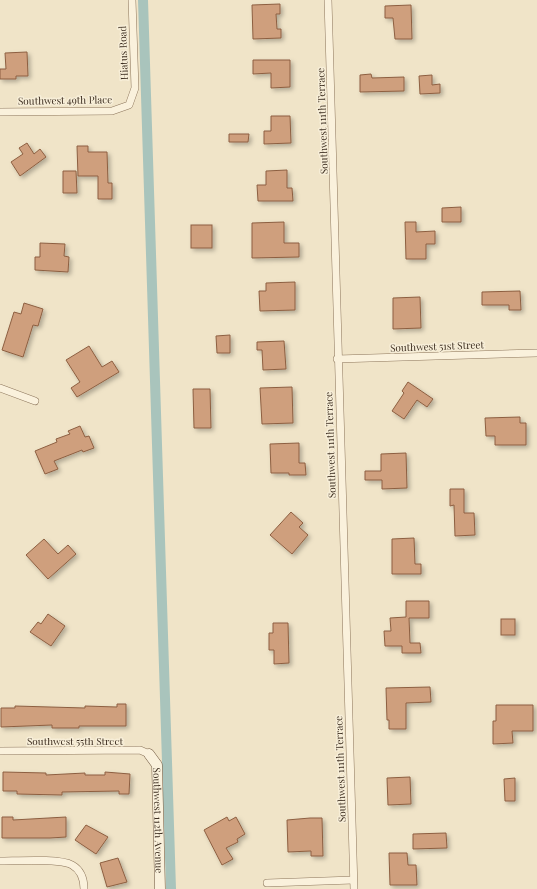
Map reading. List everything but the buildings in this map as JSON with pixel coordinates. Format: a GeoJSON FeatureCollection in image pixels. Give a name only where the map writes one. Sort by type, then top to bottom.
{"type":"FeatureCollection","features":[{"type":"Feature","properties":{"kind":"street","name":"Hiatus Road"},"geometry":{"type":"LineString","coordinates":[[129,105],[135,88],[132,0]]}},
{"type":"Feature","properties":{"kind":"street","name":"Southwest 111th Terrace"},"geometry":{"type":"LineString","coordinates":[[328,0],[354,889]]}},
{"type":"Feature","properties":{"kind":"street","name":"Southwest 49th Place"},"geometry":{"type":"LineString","coordinates":[[0,112],[112,111],[129,105]]}},
{"type":"Feature","properties":{"kind":"street","name":"Southwest 51st Street"},"geometry":{"type":"LineString","coordinates":[[338,359],[537,353]]}},
{"type":"Feature","properties":{"kind":"street"},"geometry":{"type":"LineString","coordinates":[[0,388],[35,401]]}},
{"type":"Feature","properties":{"kind":"street","name":"Southwest 55th Street"},"geometry":{"type":"LineString","coordinates":[[0,751],[140,750],[149,754]]}},
{"type":"Feature","properties":{"kind":"street","name":"Southwest 112th Avenue"},"geometry":{"type":"LineString","coordinates":[[149,754],[157,765],[160,889]]}},
{"type":"Feature","properties":{"kind":"street"},"geometry":{"type":"LineString","coordinates":[[0,861],[61,861],[71,864],[83,878],[84,889]]}},
{"type":"Feature","properties":{"kind":"street"},"geometry":{"type":"LineString","coordinates":[[267,883],[353,880]]}},
{"type":"Feature","properties":{"kind":"waterway"},"geometry":{"type":"LineString","coordinates":[[143,0],[171,889]]}}]}
